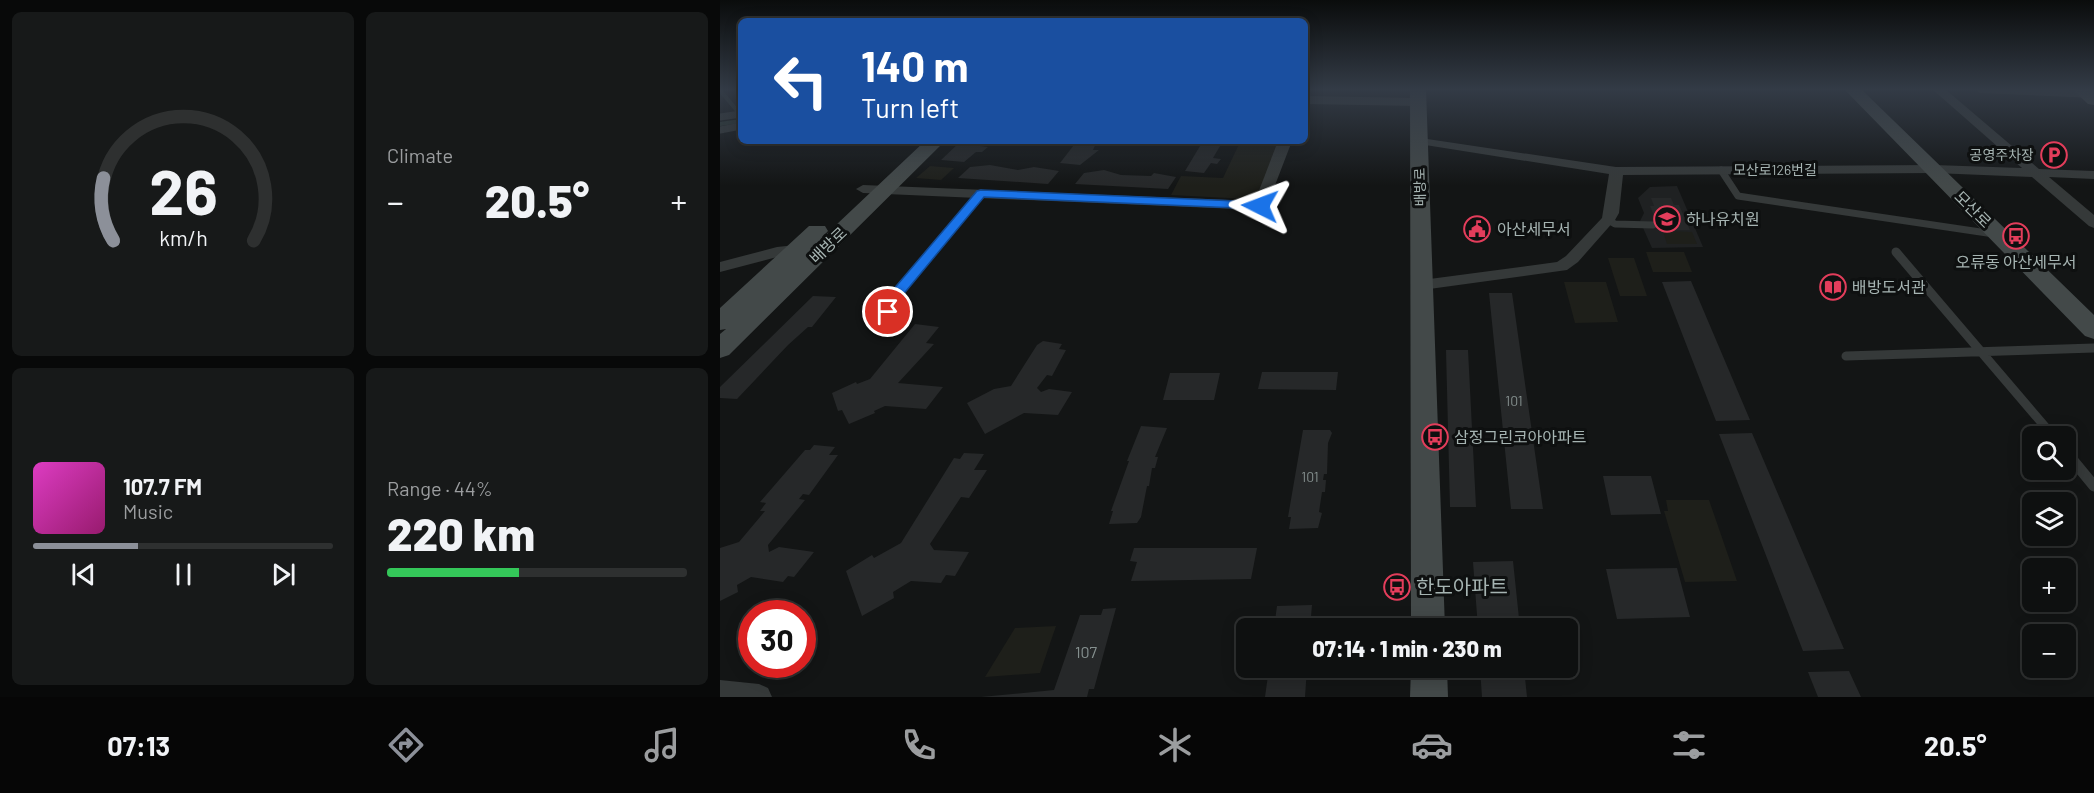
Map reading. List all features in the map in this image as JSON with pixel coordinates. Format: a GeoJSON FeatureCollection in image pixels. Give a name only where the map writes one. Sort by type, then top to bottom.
{"type":"FeatureCollection","features":[{"type":"Feature","properties":{"kind":"street","name":"배방로"},"geometry":{"type":"LineString","coordinates":[[1419,122],[1428,618]]}},
{"type":"Feature","properties":{"kind":"street","name":"모산로"},"geometry":{"type":"LineString","coordinates":[[1886,122],[2094,330]]}},
{"type":"Feature","properties":{"kind":"street"},"geometry":{"type":"LineString","coordinates":[[1977,122],[2094,223]]}},
{"type":"Feature","properties":{"kind":"street","name":"모산로126번길"},"geometry":{"type":"LineString","coordinates":[[1419,140],[1616,171],[1934,169],[2094,176]]}},
{"type":"Feature","properties":{"kind":"street","name":"배방로"},"geometry":{"type":"LineString","coordinates":[[720,322],[911,144]]}},
{"type":"Feature","properties":{"kind":"street","name":"배방로"},"geometry":{"type":"LineString","coordinates":[[720,349],[933,144]]}},
{"type":"Feature","properties":{"kind":"street"},"geometry":{"type":"LineString","coordinates":[[863,189],[1260,206],[1284,144]]}},
{"type":"Feature","properties":{"kind":"street"},"geometry":{"type":"LineString","coordinates":[[1422,285],[1561,266],[1572,260],[1612,213],[1616,171]]}},
{"type":"Feature","properties":{"kind":"street"},"geometry":{"type":"LineString","coordinates":[[720,267],[798,249],[825,248]]}},
{"type":"Feature","properties":{"kind":"street"},"geometry":{"type":"LineString","coordinates":[[1429,678],[1430,697]]}},
{"type":"Feature","properties":{"kind":"street"},"geometry":{"type":"LineString","coordinates":[[720,693],[759,697]]}},
{"type":"Feature","properties":{"kind":"lane"},"geometry":{"type":"LineString","coordinates":[[720,130],[738,127]]}},
{"type":"Feature","properties":{"kind":"lane"},"geometry":{"type":"LineString","coordinates":[[1721,170],[1738,196],[2000,235]]}},
{"type":"Feature","properties":{"kind":"lane"},"geometry":{"type":"LineString","coordinates":[[888,312],[897,294],[981,194]]}},
{"type":"Feature","properties":{"kind":"lane"},"geometry":{"type":"LineString","coordinates":[[1608,220],[1615,224],[1653,225]]}},
{"type":"Feature","properties":{"kind":"lane"},"geometry":{"type":"LineString","coordinates":[[1896,252],[2045,426]]}},
{"type":"Feature","properties":{"kind":"lane"},"geometry":{"type":"LineString","coordinates":[[1846,356],[2094,348]]}},
{"type":"Feature","properties":{"kind":"lane"},"geometry":{"type":"LineString","coordinates":[[2076,464],[2094,486]]}},
{"type":"Feature","properties":{"kind":"shaded area"},"geometry":{"type":"Polygon","coordinates":[[[1239,144],[1279,144],[1259,194],[1248,199],[1171,195],[1181,176],[1223,178],[1239,144]]]}},
{"type":"Feature","properties":{"kind":"shaded area"},"geometry":{"type":"Polygon","coordinates":[[[930,166],[954,168],[941,180],[916,178],[930,166]]]}},
{"type":"Feature","properties":{"kind":"shaded area","name":"하나유치원"},"geometry":{"type":"Polygon","coordinates":[[[1677,186],[1703,247],[1652,248],[1640,221],[1644,213],[1638,198],[1650,187],[1677,186]]]}},
{"type":"Feature","properties":{"kind":"shaded area"},"geometry":{"type":"Polygon","coordinates":[[[1663,231],[1692,232],[1697,244],[1667,244],[1663,231]]]}},
{"type":"Feature","properties":{"kind":"shaded area"},"geometry":{"type":"Polygon","coordinates":[[[1646,252],[1684,252],[1692,272],[1653,272],[1646,252]]]}},
{"type":"Feature","properties":{"kind":"shaded area"},"geometry":{"type":"Polygon","coordinates":[[[1608,258],[1634,258],[1647,296],[1620,296],[1608,258]]]}},
{"type":"Feature","properties":{"kind":"shaded area"},"geometry":{"type":"Polygon","coordinates":[[[1564,282],[1606,282],[1618,322],[1575,323],[1564,282]]]}},
{"type":"Feature","properties":{"kind":"shaded area"},"geometry":{"type":"Polygon","coordinates":[[[1666,500],[1709,500],[1737,581],[1685,582],[1664,511],[1668,511],[1666,500]]]}},
{"type":"Feature","properties":{"kind":"shaded area"},"geometry":{"type":"Polygon","coordinates":[[[1056,626],[1040,673],[985,677],[1015,628],[1056,626]]]}},
{"type":"Feature","properties":{"kind":"building"},"geometry":{"type":"Polygon","coordinates":[[[958,144],[982,144],[980,146],[988,147],[982,152],[976,152],[964,162],[941,160],[958,144]]]}},
{"type":"Feature","properties":{"kind":"building"},"geometry":{"type":"Polygon","coordinates":[[[1075,144],[1096,144],[1093,150],[1099,150],[1080,165],[1060,163],[1075,144]]]}},
{"type":"Feature","properties":{"kind":"building"},"geometry":{"type":"Polygon","coordinates":[[[1201,144],[1221,144],[1213,158],[1221,159],[1217,164],[1211,163],[1204,173],[1185,171],[1201,144]]]}},
{"type":"Feature","properties":{"kind":"building"},"geometry":{"type":"Polygon","coordinates":[[[990,165],[1018,170],[1034,167],[1059,171],[1048,184],[958,178],[970,167],[990,165]]]}},
{"type":"Feature","properties":{"kind":"building"},"geometry":{"type":"Polygon","coordinates":[[[1104,170],[1121,175],[1151,176],[1154,173],[1176,177],[1168,189],[1075,184],[1084,173],[1104,170]]]}},
{"type":"Feature","properties":{"kind":"building"},"geometry":{"type":"Polygon","coordinates":[[[1651,198],[1671,198],[1674,205],[1679,205],[1690,230],[1668,230],[1664,221],[1655,218],[1650,206],[1654,206],[1651,198]]]}},
{"type":"Feature","properties":{"kind":"building"},"geometry":{"type":"Polygon","coordinates":[[[1691,281],[1750,420],[1716,421],[1662,282],[1691,281]]]}},
{"type":"Feature","properties":{"kind":"building"},"geometry":{"type":"Polygon","coordinates":[[[1489,293],[1512,293],[1543,509],[1511,509],[1489,293]]]}},
{"type":"Feature","properties":{"kind":"building"},"geometry":{"type":"Polygon","coordinates":[[[813,296],[836,297],[812,327],[808,327],[788,345],[737,399],[720,398],[720,387],[813,296]]]}},
{"type":"Feature","properties":{"kind":"building"},"geometry":{"type":"Polygon","coordinates":[[[915,324],[939,327],[926,343],[934,344],[898,383],[943,387],[926,409],[885,406],[849,424],[842,410],[838,411],[832,393],[856,382],[857,384],[870,379],[915,324]]]}},
{"type":"Feature","properties":{"kind":"building"},"geometry":{"type":"Polygon","coordinates":[[[1043,341],[1062,344],[1059,349],[1066,350],[1052,376],[1047,375],[1037,388],[1041,392],[1049,389],[1072,392],[1058,415],[1024,413],[985,434],[967,403],[994,389],[1011,386],[1037,345],[1043,341]]]}},
{"type":"Feature","properties":{"kind":"building"},"geometry":{"type":"Polygon","coordinates":[[[1446,350],[1468,350],[1476,507],[1450,507],[1446,350]]]}},
{"type":"Feature","properties":{"kind":"building"},"geometry":{"type":"Polygon","coordinates":[[[1262,372],[1338,372],[1336,390],[1258,389],[1262,372]]]}},
{"type":"Feature","properties":{"kind":"building"},"geometry":{"type":"Polygon","coordinates":[[[1170,373],[1220,373],[1214,400],[1163,400],[1170,373]]]}},
{"type":"Feature","properties":{"kind":"building"},"geometry":{"type":"Polygon","coordinates":[[[1141,426],[1167,428],[1155,457],[1158,457],[1155,468],[1152,468],[1141,517],[1137,523],[1109,524],[1113,511],[1111,511],[1129,461],[1127,461],[1141,426]]]}},
{"type":"Feature","properties":{"kind":"building"},"geometry":{"type":"Polygon","coordinates":[[[1303,430],[1330,430],[1332,433],[1328,443],[1327,474],[1324,474],[1323,480],[1326,480],[1325,492],[1322,492],[1319,512],[1322,513],[1318,528],[1289,529],[1291,517],[1288,517],[1303,430]]]}},
{"type":"Feature","properties":{"kind":"building"},"geometry":{"type":"Polygon","coordinates":[[[1752,433],[1844,649],[1803,651],[1719,434],[1752,433]]]}},
{"type":"Feature","properties":{"kind":"building"},"geometry":{"type":"Polygon","coordinates":[[[814,445],[835,447],[829,455],[838,455],[809,495],[803,494],[799,499],[805,500],[768,545],[769,552],[779,547],[814,552],[794,577],[788,576],[783,582],[751,577],[737,585],[738,592],[720,601],[720,548],[739,542],[765,511],[760,511],[766,503],[760,502],[805,450],[810,450],[814,445]]]}},
{"type":"Feature","properties":{"kind":"building"},"geometry":{"type":"Polygon","coordinates":[[[964,453],[984,454],[974,470],[987,470],[969,498],[961,497],[930,544],[934,550],[969,552],[955,576],[946,575],[941,583],[911,581],[893,592],[894,598],[862,616],[846,571],[872,555],[874,558],[901,543],[954,458],[960,459],[964,453]]]}},
{"type":"Feature","properties":{"kind":"building"},"geometry":{"type":"Polygon","coordinates":[[[1603,476],[1651,476],[1661,514],[1611,515],[1603,476]]]}},
{"type":"Feature","properties":{"kind":"building"},"geometry":{"type":"Polygon","coordinates":[[[1134,548],[1257,548],[1251,579],[1131,581],[1137,562],[1130,561],[1134,548]]]}},
{"type":"Feature","properties":{"kind":"building"},"geometry":{"type":"Polygon","coordinates":[[[1513,561],[1519,618],[1477,618],[1473,562],[1513,561]]]}},
{"type":"Feature","properties":{"kind":"building"},"geometry":{"type":"Polygon","coordinates":[[[1677,568],[1690,617],[1617,619],[1606,569],[1677,568]]]}},
{"type":"Feature","properties":{"kind":"building"},"geometry":{"type":"Polygon","coordinates":[[[1312,605],[1311,618],[1275,618],[1277,606],[1312,605]]]}},
{"type":"Feature","properties":{"kind":"building"},"geometry":{"type":"Polygon","coordinates":[[[1116,608],[1094,689],[1089,689],[1087,697],[981,697],[1054,690],[1080,615],[1101,615],[1103,609],[1116,608]]]}},
{"type":"Feature","properties":{"kind":"building"},"geometry":{"type":"Polygon","coordinates":[[[1849,671],[1861,697],[1818,697],[1808,672],[1849,671]]]}},
{"type":"Feature","properties":{"kind":"building"},"geometry":{"type":"Polygon","coordinates":[[[1268,678],[1306,678],[1305,697],[1265,697],[1268,678]]]}},
{"type":"Feature","properties":{"kind":"building"},"geometry":{"type":"Polygon","coordinates":[[[1481,678],[1525,678],[1527,697],[1482,697],[1481,678]]]}},
{"type":"Feature","properties":{"kind":"waterway"},"geometry":{"type":"LineString","coordinates":[[720,124],[737,122]]}},
{"type":"Feature","properties":{"kind":"place","name":"공영주차장"},"geometry":{"type":"Point","coordinates":[2054,155]}},
{"type":"Feature","properties":{"kind":"place","name":"하나유치원"},"geometry":{"type":"Point","coordinates":[1667,219]}},
{"type":"Feature","properties":{"kind":"place","name":"아산세무서"},"geometry":{"type":"Point","coordinates":[1477,229]}},
{"type":"Feature","properties":{"kind":"place","name":"오류동 아산세무서"},"geometry":{"type":"Point","coordinates":[2016,236]}},
{"type":"Feature","properties":{"kind":"place","name":"배방도서관"},"geometry":{"type":"Point","coordinates":[1833,287]}},
{"type":"Feature","properties":{"kind":"place","name":"삼정그린코아아파트"},"geometry":{"type":"Point","coordinates":[1435,437]}},
{"type":"Feature","properties":{"kind":"place","name":"한도아파트"},"geometry":{"type":"Point","coordinates":[1397,587]}},
{"type":"Feature","properties":{"kind":"route"},"geometry":{"type":"LineString","coordinates":[[888,312],[897,294],[981,194],[1260,206]]}}]}
